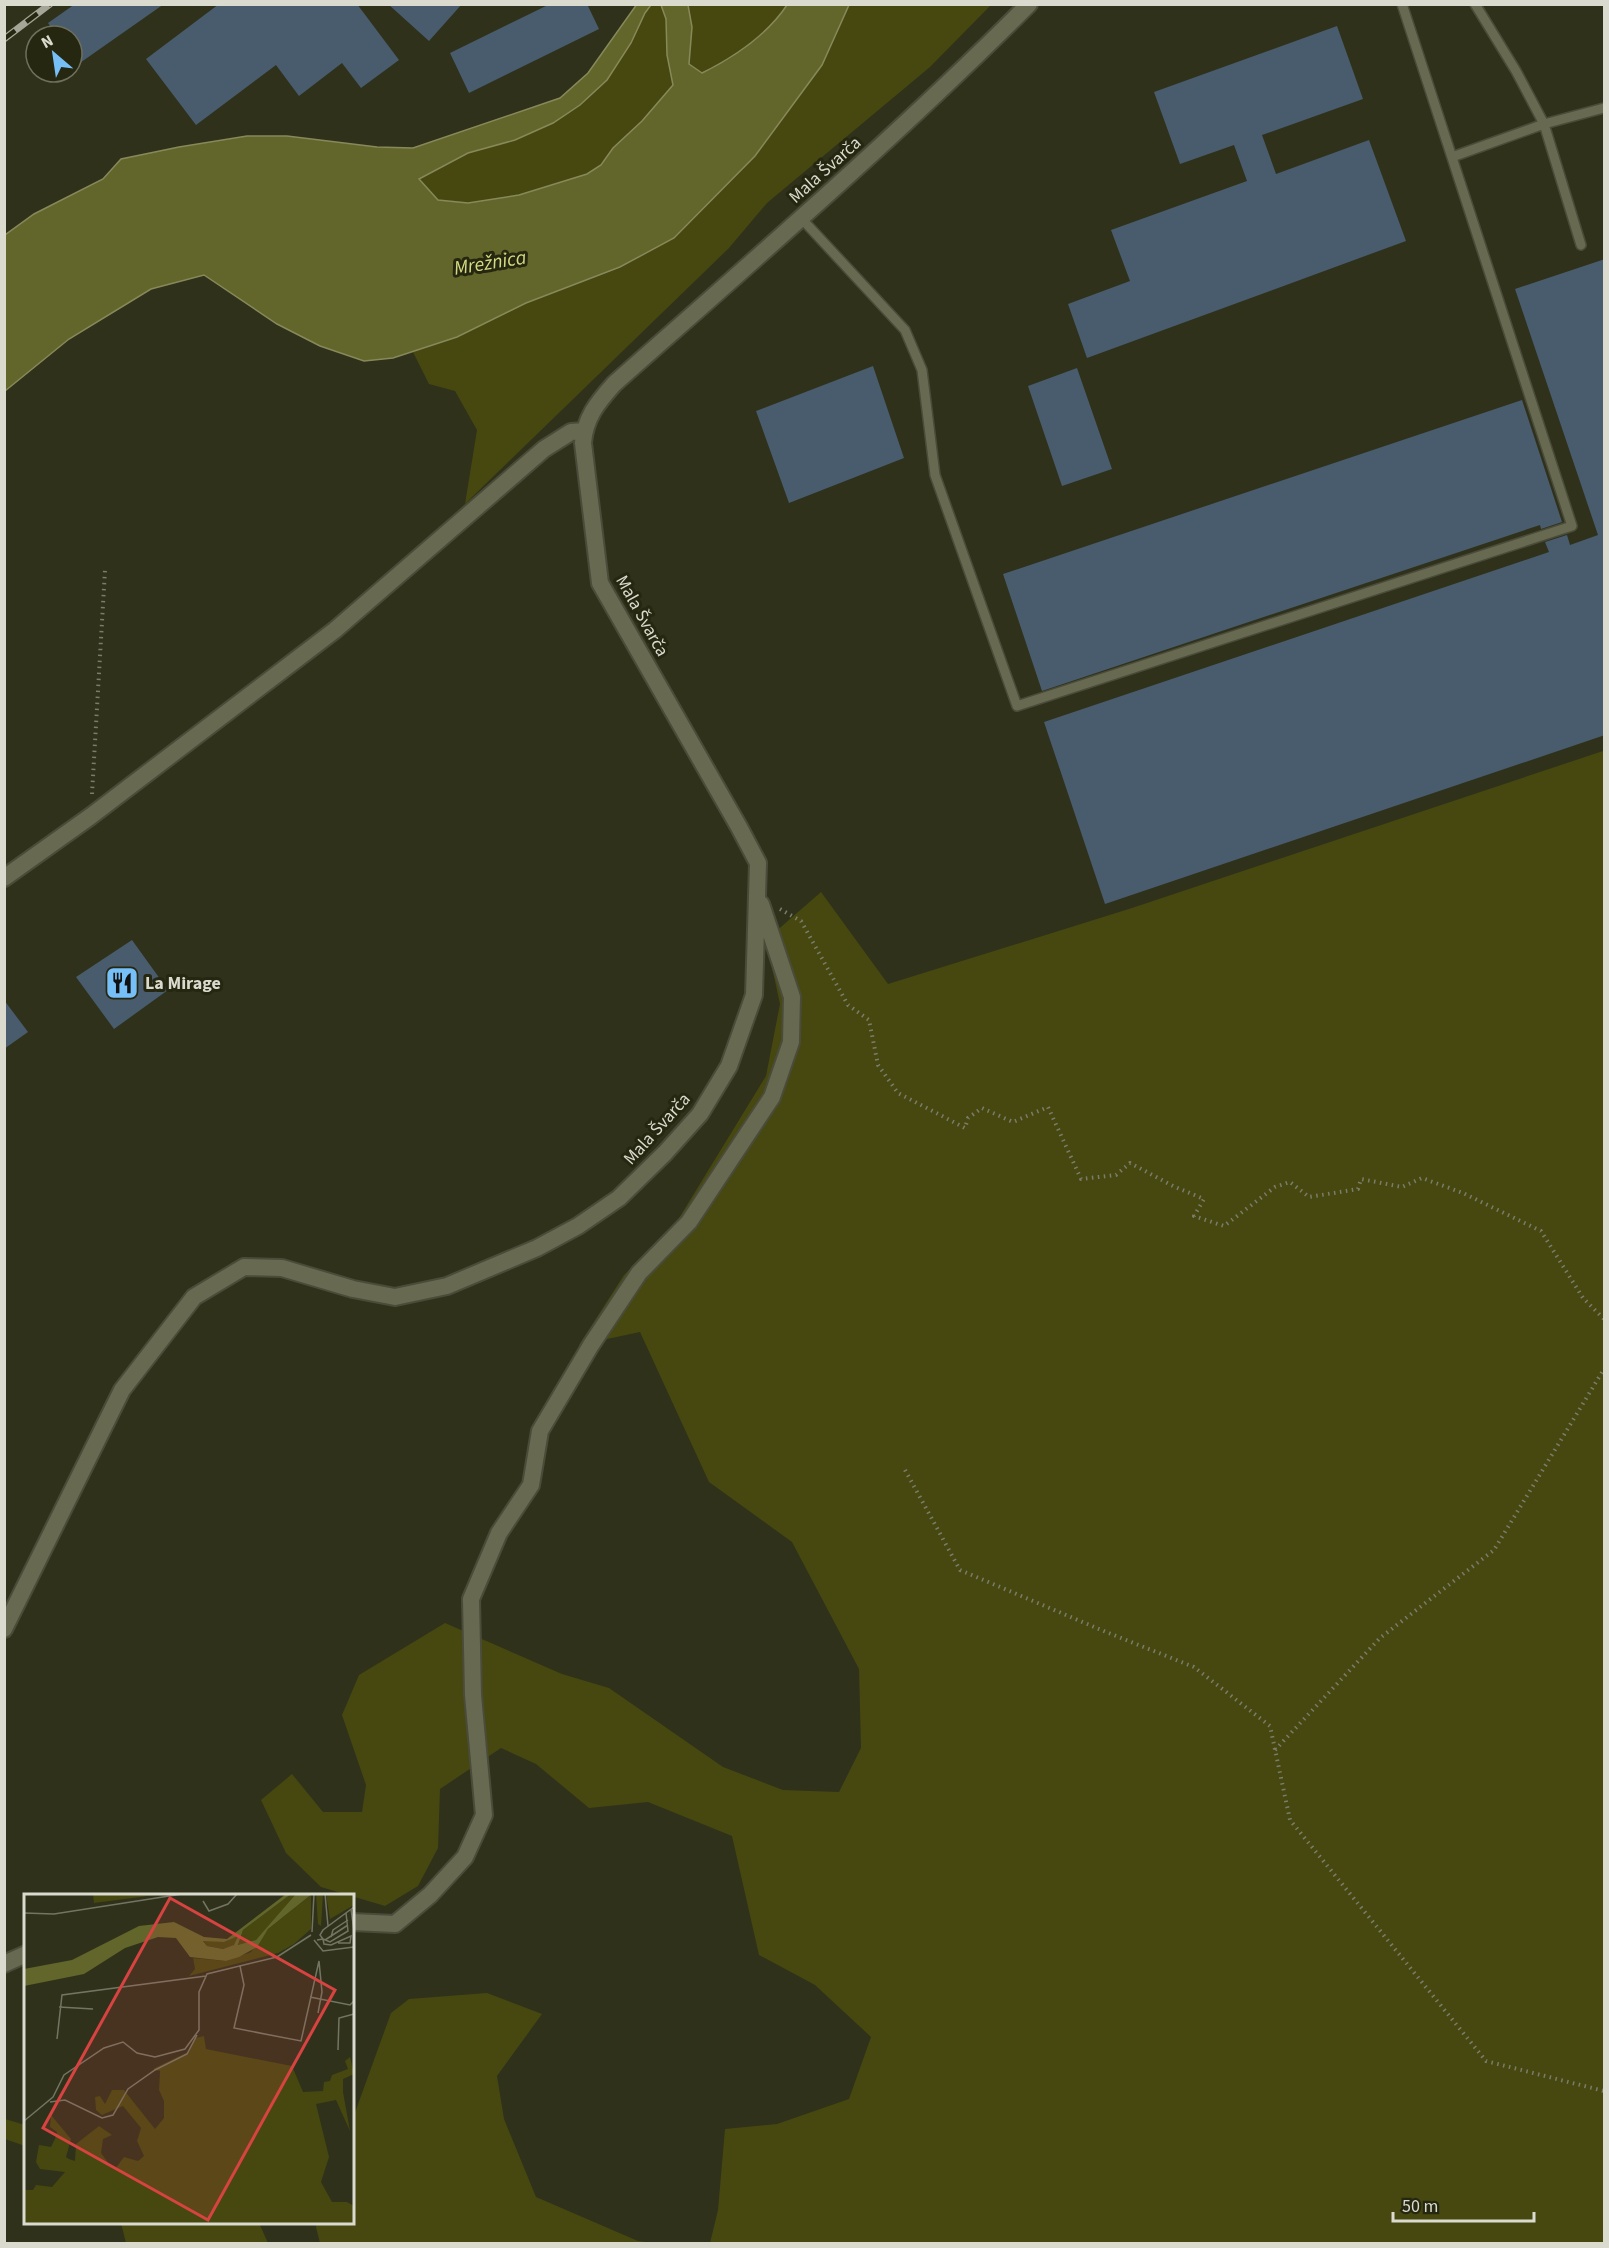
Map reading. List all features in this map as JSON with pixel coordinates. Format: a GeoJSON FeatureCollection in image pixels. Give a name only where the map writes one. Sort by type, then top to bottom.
{"type":"FeatureCollection","features":[{"type":"Feature","properties":{"kind":"street","name":"Mala Švarča"},"geometry":{"type":"LineString","coordinates":[[4,1629],[122,1390],[194,1297],[244,1268],[282,1268],[353,1289],[395,1297],[447,1286],[537,1248],[578,1226],[619,1198],[665,1153],[700,1114],[729,1066],[754,995],[758,863],[600,583],[583,443],[588,417],[597,402],[614,384],[801,218],[975,58],[1029,4]]}},
{"type":"Feature","properties":{"kind":"street"},"geometry":{"type":"LineString","coordinates":[[4,878],[91,816],[335,630],[544,449],[571,432],[584,431]]}},
{"type":"Feature","properties":{"kind":"street"},"geometry":{"type":"LineString","coordinates":[[354,1922],[395,1924],[430,1895],[465,1857],[484,1815],[473,1695],[471,1599],[499,1533],[531,1485],[540,1431],[591,1345],[639,1273],[689,1222],[772,1097],[790,1042],[792,997],[758,895]]}},
{"type":"Feature","properties":{"kind":"street"},"geometry":{"type":"LineString","coordinates":[[4,1964],[24,1955]]}},
{"type":"Feature","properties":{"kind":"lane"},"geometry":{"type":"LineString","coordinates":[[801,218],[905,330],[912,343],[922,370],[935,476],[1017,706],[1572,526],[1402,4]]}},
{"type":"Feature","properties":{"kind":"lane"},"geometry":{"type":"LineString","coordinates":[[1474,4],[1516,71],[1544,124],[1581,245]]}},
{"type":"Feature","properties":{"kind":"lane"},"geometry":{"type":"LineString","coordinates":[[1452,157],[1544,124],[1605,108]]}},
{"type":"Feature","properties":{"kind":"path"},"geometry":{"type":"LineString","coordinates":[[91,816],[105,570]]}},
{"type":"Feature","properties":{"kind":"path"},"geometry":{"type":"LineString","coordinates":[[758,895],[801,921],[848,1005],[869,1020],[878,1065],[898,1093],[965,1128],[968,1118],[982,1108],[1012,1122],[1048,1107],[1081,1179],[1116,1174],[1130,1163],[1173,1186],[1204,1199],[1194,1216],[1224,1226],[1275,1187],[1290,1182],[1309,1197],[1358,1189],[1361,1179],[1402,1188],[1422,1178],[1462,1193],[1541,1232],[1583,1298],[1605,1319]]}},
{"type":"Feature","properties":{"kind":"path"},"geometry":{"type":"LineString","coordinates":[[1275,1750],[1380,1638],[1494,1550],[1605,1369]]}},
{"type":"Feature","properties":{"kind":"path"},"geometry":{"type":"LineString","coordinates":[[905,1470],[960,1570],[1194,1667],[1270,1726],[1290,1820],[1486,2061],[1605,2091]]}},
{"type":"Feature","properties":{"kind":"shaded area"},"geometry":{"type":"Polygon","coordinates":[[[651,5],[661,5],[666,19],[667,55],[674,85],[642,121],[613,148],[601,165],[587,174],[519,195],[468,203],[438,200],[418,179],[468,153],[515,140],[553,123],[580,105],[651,5]]]}},
{"type":"Feature","properties":{"kind":"shaded area"},"geometry":{"type":"Polygon","coordinates":[[[688,5],[787,5],[770,26],[749,44],[702,73],[689,64],[692,27],[688,5]]]}},
{"type":"Feature","properties":{"kind":"shaded area"},"geometry":{"type":"Polygon","coordinates":[[[849,5],[991,5],[930,67],[767,203],[729,248],[465,504],[477,430],[455,391],[429,384],[413,352],[457,337],[526,303],[620,268],[674,238],[755,156],[822,65],[849,5]]]}},
{"type":"Feature","properties":{"kind":"shaded area"},"geometry":{"type":"Polygon","coordinates":[[[1604,752],[1604,2243],[710,2243],[718,2210],[725,2129],[777,2124],[849,2099],[871,2037],[815,1985],[759,1955],[732,1836],[648,1802],[589,1808],[536,1764],[501,1748],[440,1789],[438,1848],[418,1886],[385,1906],[354,1897],[354,1894],[345,1894],[321,1887],[286,1853],[261,1800],[292,1774],[323,1812],[362,1812],[366,1785],[342,1715],[359,1675],[445,1623],[562,1674],[609,1688],[723,1767],[783,1790],[839,1792],[861,1748],[859,1669],[792,1542],[709,1482],[640,1332],[579,1345],[624,1275],[676,1223],[766,1076],[780,1004],[766,940],[821,892],[888,984],[1132,908],[1604,752]]]}},
{"type":"Feature","properties":{"kind":"shaded area"},"geometry":{"type":"Polygon","coordinates":[[[487,1993],[542,2014],[497,2076],[504,2119],[536,2197],[638,2241],[654,2243],[320,2243],[317,2224],[354,2224],[354,2115],[391,2013],[409,1999],[487,1993]]]}},
{"type":"Feature","properties":{"kind":"shaded area"},"geometry":{"type":"Polygon","coordinates":[[[5,2119],[24,2125],[24,2146],[5,2139],[5,2119]]]}},
{"type":"Feature","properties":{"kind":"shaded area"},"geometry":{"type":"Polygon","coordinates":[[[121,2224],[259,2224],[268,2243],[126,2243],[121,2224]]]}},
{"type":"Feature","properties":{"kind":"water","name":"Mrežnica"},"geometry":{"type":"Polygon","coordinates":[[[637,4],[651,5],[631,43],[607,80],[580,105],[553,123],[515,140],[468,153],[419,179],[438,200],[468,203],[519,195],[587,174],[601,165],[613,148],[642,121],[673,85],[667,55],[666,19],[661,5],[688,5],[692,27],[689,64],[702,73],[749,44],[770,26],[787,5],[849,5],[822,65],[755,156],[674,238],[620,267],[526,303],[457,337],[393,358],[364,361],[320,346],[277,324],[204,275],[151,289],[69,339],[5,391],[5,235],[34,214],[103,179],[121,159],[247,136],[287,136],[377,147],[413,148],[560,98],[588,73],[637,4]]]}},
{"type":"Feature","properties":{"kind":"building"},"geometry":{"type":"Polygon","coordinates":[[[75,4],[164,4],[84,60],[84,24],[48,23],[75,4]]]}},
{"type":"Feature","properties":{"kind":"building"},"geometry":{"type":"Polygon","coordinates":[[[219,4],[357,4],[399,60],[361,88],[342,63],[299,96],[276,65],[196,125],[146,59],[219,4]]]}},
{"type":"Feature","properties":{"kind":"building"},"geometry":{"type":"Polygon","coordinates":[[[388,4],[462,4],[429,41],[388,4]]]}},
{"type":"Feature","properties":{"kind":"building"},"geometry":{"type":"Polygon","coordinates":[[[550,4],[587,4],[599,29],[469,93],[450,53],[550,4]]]}},
{"type":"Feature","properties":{"kind":"building"},"geometry":{"type":"Polygon","coordinates":[[[1337,26],[1363,99],[1262,135],[1276,174],[1369,140],[1406,241],[1087,358],[1068,304],[1130,281],[1111,230],[1247,181],[1234,145],[1180,164],[1154,92],[1337,26]]]}},
{"type":"Feature","properties":{"kind":"building"},"geometry":{"type":"Polygon","coordinates":[[[1605,259],[1605,735],[1105,904],[1044,722],[1549,552],[1545,542],[1567,535],[1570,545],[1598,535],[1515,289],[1605,259]]]}},
{"type":"Feature","properties":{"kind":"building"},"geometry":{"type":"Polygon","coordinates":[[[873,366],[904,458],[789,503],[756,411],[873,366]]]}},
{"type":"Feature","properties":{"kind":"building"},"geometry":{"type":"Polygon","coordinates":[[[1077,368],[1112,469],[1062,486],[1028,386],[1077,368]]]}},
{"type":"Feature","properties":{"kind":"building"},"geometry":{"type":"Polygon","coordinates":[[[1522,400],[1562,522],[1541,529],[1540,525],[1042,691],[1003,574],[1522,400]]]}},
{"type":"Feature","properties":{"kind":"building","name":"La Mirage"},"geometry":{"type":"Polygon","coordinates":[[[132,940],[168,990],[114,1029],[76,977],[132,940]]]}},
{"type":"Feature","properties":{"kind":"building"},"geometry":{"type":"Polygon","coordinates":[[[4,1000],[28,1032],[4,1049],[4,1000]]]}},
{"type":"Feature","properties":{"kind":"railway"},"geometry":{"type":"LineString","coordinates":[[4,39],[50,4]]}},
{"type":"Feature","properties":{"kind":"place","name":"La Mirage"},"geometry":{"type":"Point","coordinates":[122,983]}}]}
